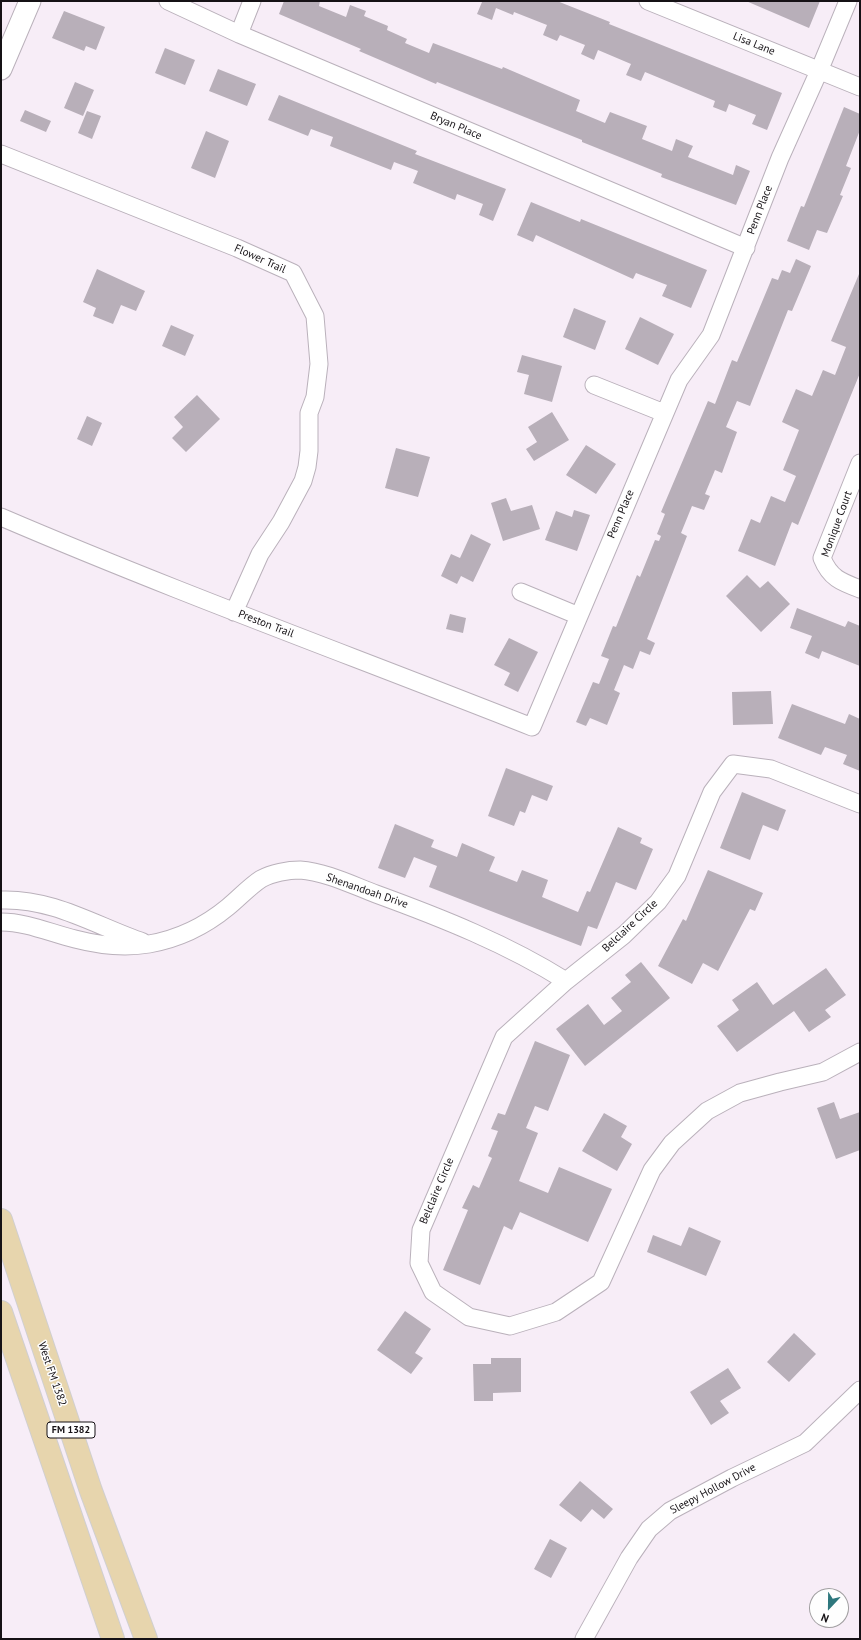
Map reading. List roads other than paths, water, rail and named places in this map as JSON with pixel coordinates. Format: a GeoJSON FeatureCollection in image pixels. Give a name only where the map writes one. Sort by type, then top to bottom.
{"type":"FeatureCollection","features":[{"type":"Feature","properties":{"kind":"main road","name":"West FM 1382"},"geometry":{"type":"LineString","coordinates":[[1,1220],[89,1483],[146,1639]]}},
{"type":"Feature","properties":{"kind":"main road","name":"FM 1382"},"geometry":{"type":"LineString","coordinates":[[1,1312],[113,1639]]}},
{"type":"Feature","properties":{"kind":"street"},"geometry":{"type":"LineString","coordinates":[[1,69],[30,1]]}},
{"type":"Feature","properties":{"kind":"street","name":"Bryan Place"},"geometry":{"type":"LineString","coordinates":[[168,1],[239,34],[746,248]]}},
{"type":"Feature","properties":{"kind":"street"},"geometry":{"type":"LineString","coordinates":[[239,34],[252,1]]}},
{"type":"Feature","properties":{"kind":"street","name":"Lisa Lane"},"geometry":{"type":"LineString","coordinates":[[648,1],[860,87]]}},
{"type":"Feature","properties":{"kind":"street","name":"Penn Place"},"geometry":{"type":"LineString","coordinates":[[532,727],[679,380],[711,336],[780,158],[819,71],[848,1]]}},
{"type":"Feature","properties":{"kind":"street","name":"Flower Trail"},"geometry":{"type":"LineString","coordinates":[[1,154],[237,248],[293,273],[315,316],[319,364],[315,397],[309,413],[309,451],[307,467],[303,481],[282,522],[260,554],[234,612]]}},
{"type":"Feature","properties":{"kind":"street"},"geometry":{"type":"LineString","coordinates":[[594,385],[664,413]]}},
{"type":"Feature","properties":{"kind":"street","name":"Monique Court"},"geometry":{"type":"LineString","coordinates":[[860,463],[822,558],[825,566],[836,579],[860,589]]}},
{"type":"Feature","properties":{"kind":"street","name":"Preston Trail"},"geometry":{"type":"LineString","coordinates":[[1,517],[234,612],[376,665],[532,727]]}},
{"type":"Feature","properties":{"kind":"street"},"geometry":{"type":"LineString","coordinates":[[521,592],[579,616]]}},
{"type":"Feature","properties":{"kind":"street","name":"Belclaire Circle"},"geometry":{"type":"LineString","coordinates":[[860,804],[771,769],[733,764],[712,792],[677,876],[658,902],[624,935],[566,981],[504,1037],[421,1230],[419,1263],[433,1292],[469,1317],[510,1326],[556,1312],[601,1282],[652,1170],[672,1143],[707,1111],[740,1093],[823,1072],[860,1052]]}},
{"type":"Feature","properties":{"kind":"street","name":"Shenandoah Drive"},"geometry":{"type":"LineString","coordinates":[[1,922],[30,925],[75,939],[94,943],[135,946],[149,944],[176,937],[203,925],[262,879],[283,872],[300,870],[338,879],[432,914],[530,959],[566,981]]}},
{"type":"Feature","properties":{"kind":"street"},"geometry":{"type":"LineString","coordinates":[[1,900],[33,901],[63,910],[149,944]]}},
{"type":"Feature","properties":{"kind":"street","name":"Sleepy Hollow Drive"},"geometry":{"type":"LineString","coordinates":[[584,1639],[629,1558],[649,1528],[670,1510],[732,1478],[806,1443],[860,1390]]}}]}
